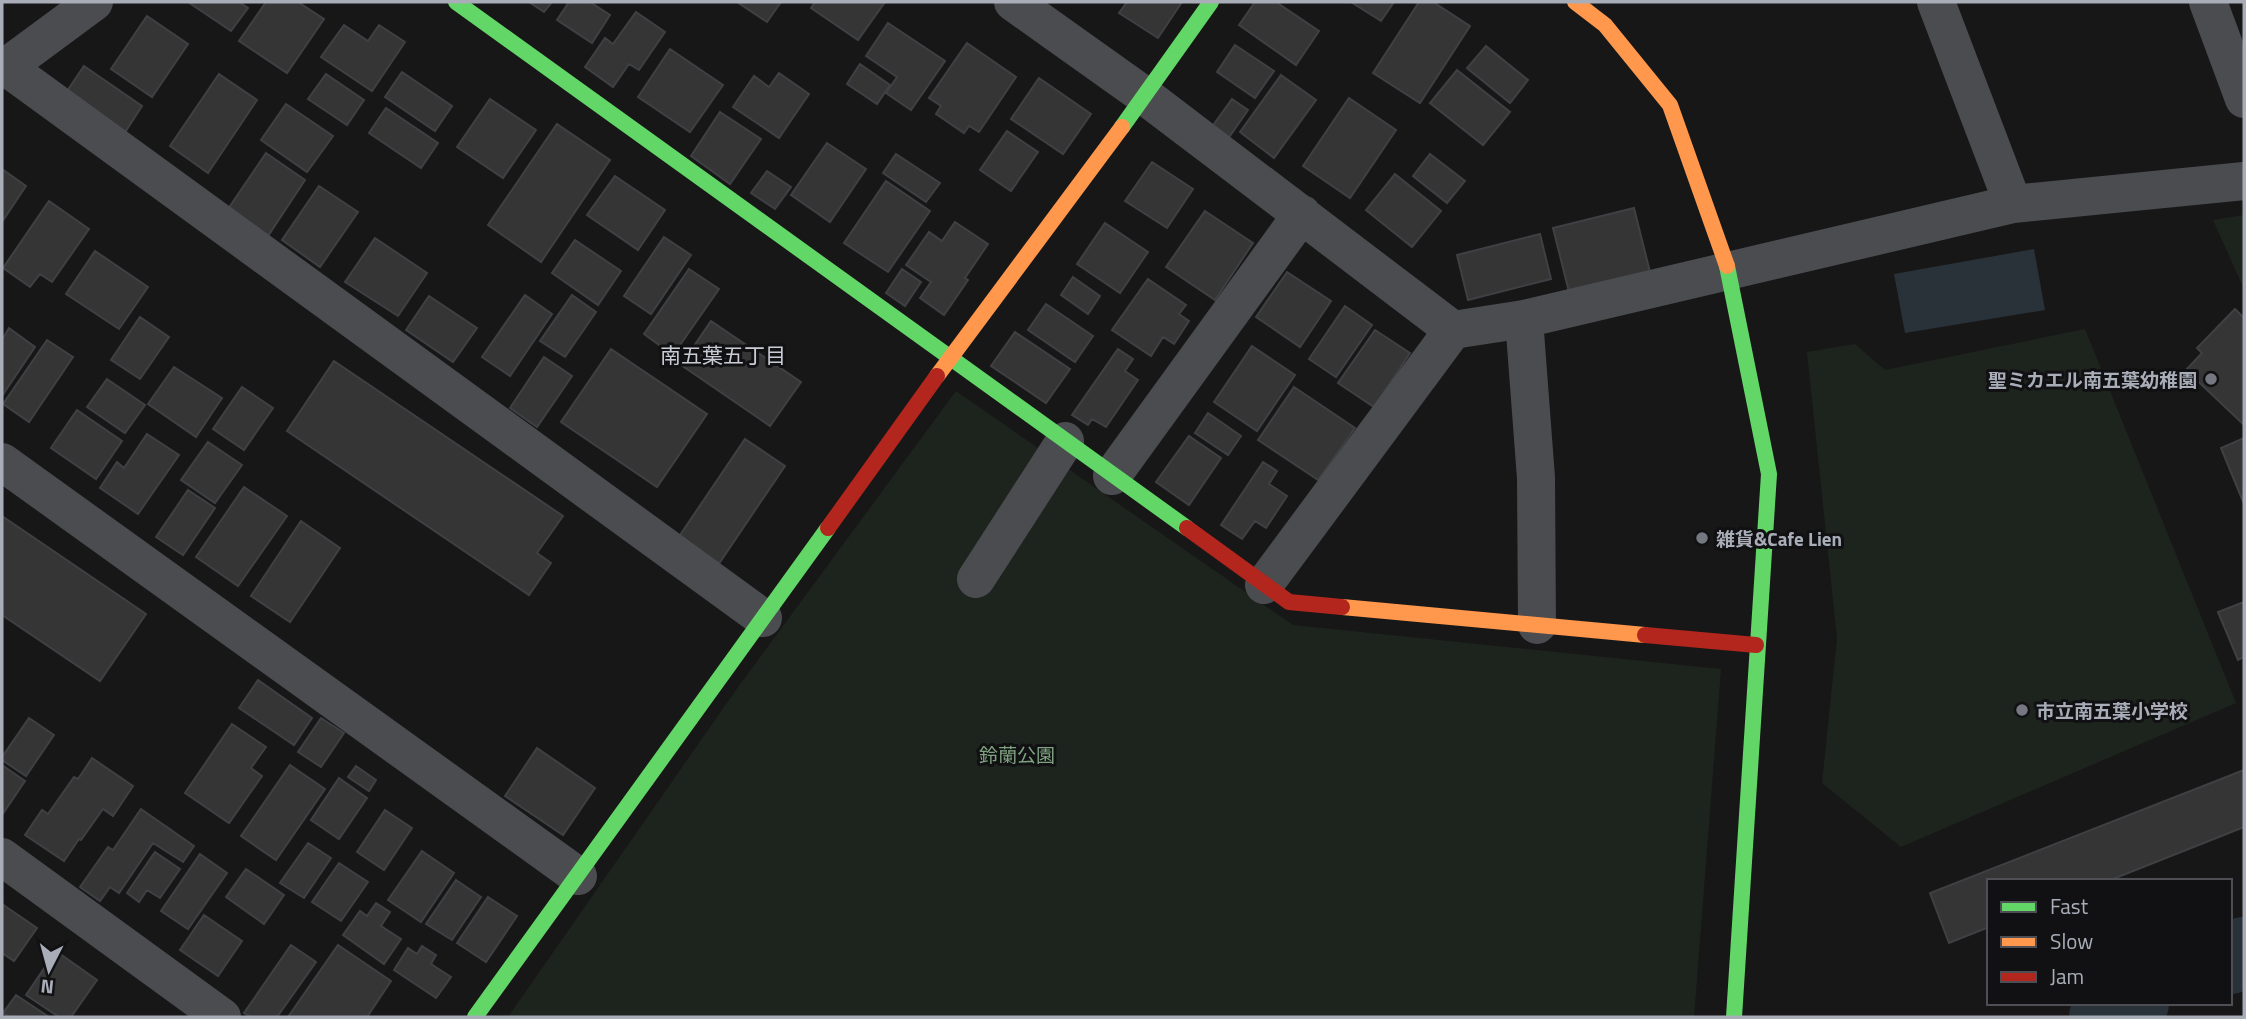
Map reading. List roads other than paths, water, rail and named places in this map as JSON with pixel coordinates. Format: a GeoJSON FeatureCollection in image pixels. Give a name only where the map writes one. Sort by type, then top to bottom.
{"type":"FeatureCollection","features":[{"type":"Feature","properties":{"kind":"street"},"geometry":{"type":"LineString","coordinates":[[94,2],[3,67],[763,618]]}},
{"type":"Feature","properties":{"kind":"street"},"geometry":{"type":"LineString","coordinates":[[456,2],[1289,602],[1756,645]]}},
{"type":"Feature","properties":{"kind":"street"},"geometry":{"type":"LineString","coordinates":[[1013,2],[1145,96],[1453,330]]}},
{"type":"Feature","properties":{"kind":"street"},"geometry":{"type":"LineString","coordinates":[[475,1017],[1211,2]]}},
{"type":"Feature","properties":{"kind":"street"},"geometry":{"type":"LineString","coordinates":[[1575,2],[1605,25],[1670,105],[1729,271],[1769,474],[1734,1017]]}},
{"type":"Feature","properties":{"kind":"street"},"geometry":{"type":"LineString","coordinates":[[1936,2],[2013,204]]}},
{"type":"Feature","properties":{"kind":"street"},"geometry":{"type":"LineString","coordinates":[[2208,2],[2244,99]]}},
{"type":"Feature","properties":{"kind":"street"},"geometry":{"type":"LineString","coordinates":[[1264,585],[1453,330],[1524,319],[2013,204],[2244,181]]}},
{"type":"Feature","properties":{"kind":"street"},"geometry":{"type":"LineString","coordinates":[[1112,476],[1302,214]]}},
{"type":"Feature","properties":{"kind":"street"},"geometry":{"type":"LineString","coordinates":[[1524,319],[1536,478],[1537,625]]}},
{"type":"Feature","properties":{"kind":"street"},"geometry":{"type":"LineString","coordinates":[[976,579],[1065,441]]}},
{"type":"Feature","properties":{"kind":"street"},"geometry":{"type":"LineString","coordinates":[[2,462],[578,876]]}},
{"type":"Feature","properties":{"kind":"street"},"geometry":{"type":"LineString","coordinates":[[2,857],[222,1017]]}},
{"type":"Feature","properties":{"kind":"waterway"},"geometry":{"type":"LineString","coordinates":[[2232,958],[2244,952]]}},
{"type":"Feature","properties":{"kind":"waterway"},"geometry":{"type":"LineString","coordinates":[[2104,1017],[2130,1005]]}},
{"type":"Feature","properties":{"kind":"place","name":"聖ミカエル南五葉幼稚園"},"geometry":{"type":"Point","coordinates":[2211,379]}},
{"type":"Feature","properties":{"kind":"place","name":"雑貨&Cafe Lien"},"geometry":{"type":"Point","coordinates":[1702,538]}},
{"type":"Feature","properties":{"kind":"place","name":"市立南五葉小学校"},"geometry":{"type":"Point","coordinates":[2022,710]}},
{"type":"Feature","properties":{"kind":"district","name":"南五葉五丁目"},"geometry":{"type":"Point","coordinates":[723,355]}},
{"type":"Feature","properties":{"kind":"park label","name":"鈴蘭公園"},"geometry":{"type":"Point","coordinates":[1017,754]}}]}
